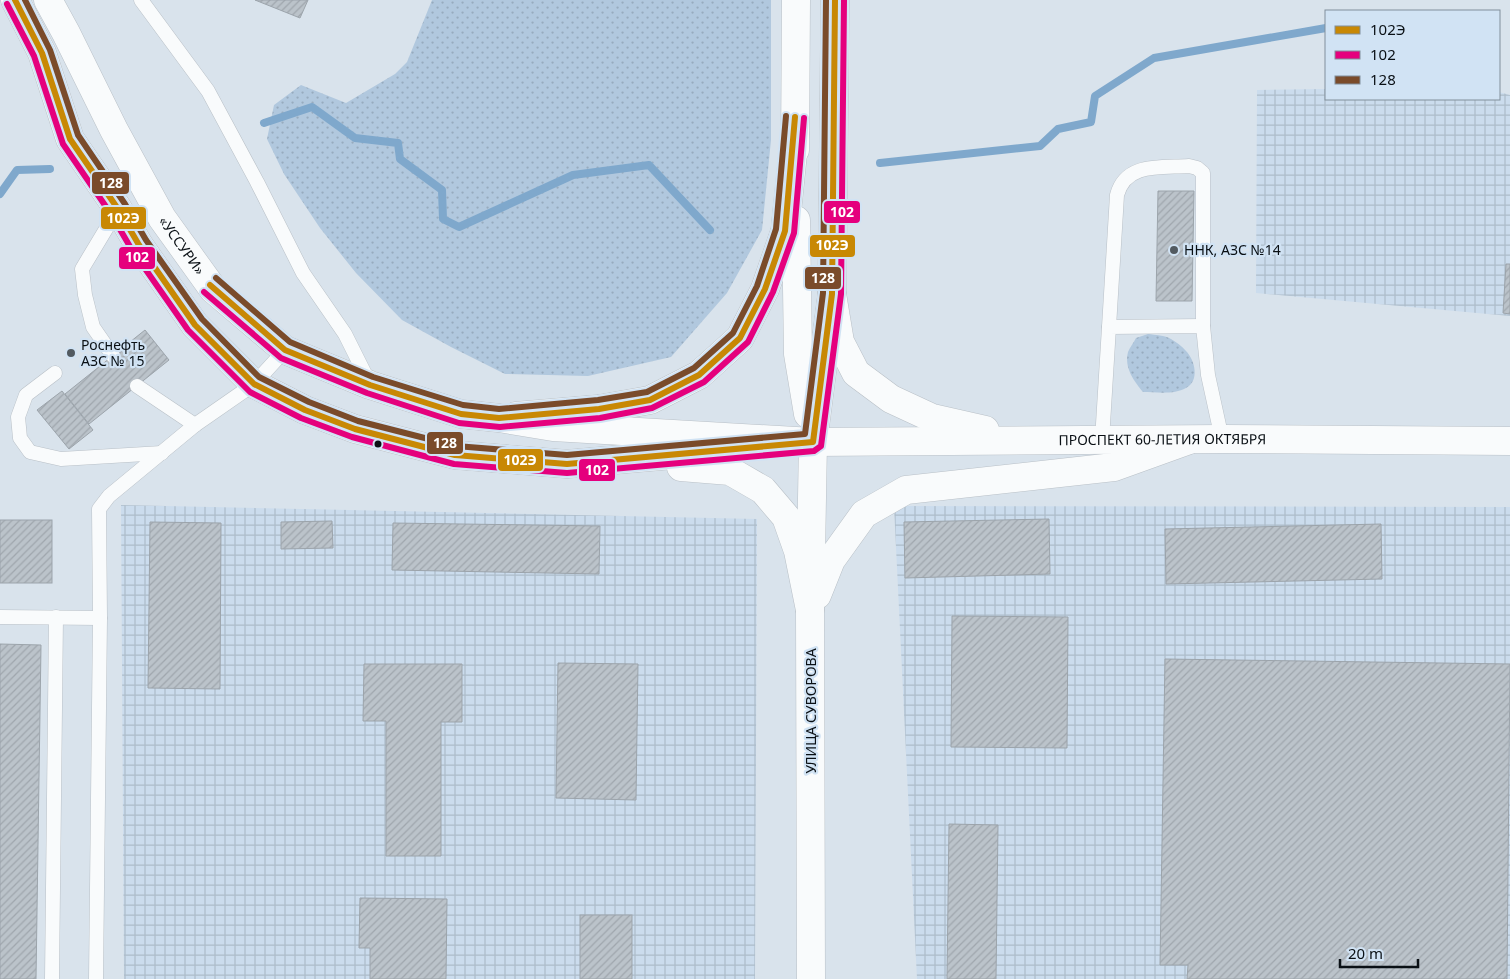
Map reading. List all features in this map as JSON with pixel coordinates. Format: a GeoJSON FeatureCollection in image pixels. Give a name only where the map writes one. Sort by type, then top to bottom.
{"type":"FeatureCollection","features":[{"type":"Feature","properties":{"kind":"main road"},"geometry":{"type":"LineString","coordinates":[[15,0],[42,53],[70,139],[118,209],[139,245],[195,325],[254,384],[305,410],[354,429],[455,456],[567,464],[682,467],[730,471],[763,490],[786,516],[798,550],[810,610]]}},
{"type":"Feature","properties":{"kind":"main road","name":"«УССУРИ»"},"geometry":{"type":"LineString","coordinates":[[48,0],[114,130],[162,218],[213,289],[285,350],[370,385],[461,414],[553,427],[813,442]]}},
{"type":"Feature","properties":{"kind":"main road","name":"УЛИЦА СУВОРОВА"},"geometry":{"type":"LineString","coordinates":[[796,0],[795,132],[798,354],[813,442]]}},
{"type":"Feature","properties":{"kind":"main road","name":"УЛИЦА СУВОРОВА"},"geometry":{"type":"LineString","coordinates":[[811,979],[810,610],[813,442],[832,294],[835,0]]}},
{"type":"Feature","properties":{"kind":"main road"},"geometry":{"type":"LineString","coordinates":[[499,418],[599,409],[650,400],[699,375],[740,338],[765,288],[785,231],[795,132]]}},
{"type":"Feature","properties":{"kind":"main road"},"geometry":{"type":"LineString","coordinates":[[832,294],[840,342],[856,373],[891,399],[932,418],[1030,441]]}},
{"type":"Feature","properties":{"kind":"main road","name":"ПРОСПЕКТ 60-ЛЕТИЯ ОКТЯБРЯ"},"geometry":{"type":"LineString","coordinates":[[813,442],[1222,439],[1510,441]]}},
{"type":"Feature","properties":{"kind":"main road"},"geometry":{"type":"LineString","coordinates":[[810,610],[831,560],[864,514],[906,490],[1114,467],[1191,440]]}},
{"type":"Feature","properties":{"kind":"main road"},"geometry":{"type":"LineString","coordinates":[[567,464],[813,442]]}},
{"type":"Feature","properties":{"kind":"lane"},"geometry":{"type":"LineString","coordinates":[[141,0],[208,91],[303,273],[345,334],[370,385]]}},
{"type":"Feature","properties":{"kind":"lane"},"geometry":{"type":"LineString","coordinates":[[1102,440],[1119,187],[1130,174],[1138,170],[1189,166],[1197,168],[1203,173],[1203,326],[1208,374],[1222,439]]}},
{"type":"Feature","properties":{"kind":"lane"},"geometry":{"type":"LineString","coordinates":[[113,356],[93,327],[85,295],[82,269],[118,209]]}},
{"type":"Feature","properties":{"kind":"lane"},"geometry":{"type":"LineString","coordinates":[[1109,327],[1203,326]]}},
{"type":"Feature","properties":{"kind":"lane"},"geometry":{"type":"LineString","coordinates":[[96,979],[100,618],[98,509],[109,496],[195,425],[254,384],[285,350]]}},
{"type":"Feature","properties":{"kind":"lane"},"geometry":{"type":"LineString","coordinates":[[55,373],[26,395],[18,417],[20,438],[30,452],[61,459],[162,452]]}},
{"type":"Feature","properties":{"kind":"lane"},"geometry":{"type":"LineString","coordinates":[[137,386],[195,425]]}},
{"type":"Feature","properties":{"kind":"lane"},"geometry":{"type":"LineString","coordinates":[[52,979],[56,617]]}},
{"type":"Feature","properties":{"kind":"lane"},"geometry":{"type":"LineString","coordinates":[[0,618],[100,618]]}},
{"type":"Feature","properties":{"kind":"shaded area"},"geometry":{"type":"Polygon","coordinates":[[[432,0],[771,0],[771,140],[762,230],[727,293],[671,357],[588,376],[505,374],[402,320],[356,273],[320,228],[284,174],[267,139],[274,105],[301,85],[346,103],[395,74],[407,62],[432,0]]]}},
{"type":"Feature","properties":{"kind":"shaded area"},"geometry":{"type":"Polygon","coordinates":[[[1325,89],[1325,100],[1500,100],[1500,92],[1510,95],[1510,316],[1256,293],[1257,90],[1325,89]]]}},
{"type":"Feature","properties":{"kind":"shaded area"},"geometry":{"type":"Polygon","coordinates":[[[1148,334],[1169,338],[1186,351],[1192,360],[1195,370],[1195,376],[1190,385],[1176,392],[1143,392],[1131,374],[1127,358],[1128,352],[1136,338],[1148,334]]]}},
{"type":"Feature","properties":{"kind":"shaded area"},"geometry":{"type":"Polygon","coordinates":[[[121,505],[757,519],[755,979],[124,979],[121,505]]]}},
{"type":"Feature","properties":{"kind":"shaded area"},"geometry":{"type":"Polygon","coordinates":[[[894,506],[1510,507],[1510,979],[917,979],[894,506]]]}},
{"type":"Feature","properties":{"kind":"building"},"geometry":{"type":"Polygon","coordinates":[[[255,0],[308,0],[300,18],[255,0]]]}},
{"type":"Feature","properties":{"kind":"building"},"geometry":{"type":"Polygon","coordinates":[[[1158,191],[1194,191],[1192,301],[1156,301],[1158,191]]]}},
{"type":"Feature","properties":{"kind":"building"},"geometry":{"type":"Polygon","coordinates":[[[1506,264],[1510,264],[1510,314],[1503,313],[1506,264]]]}},
{"type":"Feature","properties":{"kind":"building"},"geometry":{"type":"Polygon","coordinates":[[[145,330],[169,360],[89,424],[65,394],[145,330]]]}},
{"type":"Feature","properties":{"kind":"building"},"geometry":{"type":"Polygon","coordinates":[[[62,391],[93,430],[69,449],[37,410],[62,391]]]}},
{"type":"Feature","properties":{"kind":"building"},"geometry":{"type":"Polygon","coordinates":[[[1049,519],[1050,574],[905,578],[904,522],[1049,519]]]}},
{"type":"Feature","properties":{"kind":"building"},"geometry":{"type":"Polygon","coordinates":[[[0,520],[52,520],[52,583],[0,583],[0,520]]]}},
{"type":"Feature","properties":{"kind":"building"},"geometry":{"type":"Polygon","coordinates":[[[332,521],[333,548],[281,549],[281,522],[332,521]]]}},
{"type":"Feature","properties":{"kind":"building"},"geometry":{"type":"Polygon","coordinates":[[[150,522],[221,523],[220,689],[148,688],[150,522]]]}},
{"type":"Feature","properties":{"kind":"building"},"geometry":{"type":"Polygon","coordinates":[[[393,523],[600,526],[599,574],[392,570],[393,523]]]}},
{"type":"Feature","properties":{"kind":"building"},"geometry":{"type":"Polygon","coordinates":[[[1381,524],[1382,579],[1166,584],[1165,529],[1381,524]]]}},
{"type":"Feature","properties":{"kind":"building"},"geometry":{"type":"Polygon","coordinates":[[[952,616],[1068,617],[1067,748],[951,747],[952,616]]]}},
{"type":"Feature","properties":{"kind":"building"},"geometry":{"type":"Polygon","coordinates":[[[0,644],[41,645],[36,979],[0,979],[0,644]]]}},
{"type":"Feature","properties":{"kind":"building"},"geometry":{"type":"Polygon","coordinates":[[[1165,659],[1510,664],[1507,979],[1187,979],[1188,965],[1160,965],[1165,659]]]}},
{"type":"Feature","properties":{"kind":"building"},"geometry":{"type":"Polygon","coordinates":[[[558,663],[638,664],[636,800],[556,798],[558,663]]]}},
{"type":"Feature","properties":{"kind":"building"},"geometry":{"type":"Polygon","coordinates":[[[364,664],[462,664],[462,722],[441,722],[441,856],[386,856],[386,721],[363,721],[364,664]]]}},
{"type":"Feature","properties":{"kind":"building"},"geometry":{"type":"Polygon","coordinates":[[[949,824],[998,825],[996,979],[947,979],[949,824]]]}},
{"type":"Feature","properties":{"kind":"building"},"geometry":{"type":"Polygon","coordinates":[[[360,898],[447,899],[446,979],[370,979],[370,948],[359,948],[360,898]]]}},
{"type":"Feature","properties":{"kind":"building"},"geometry":{"type":"Polygon","coordinates":[[[580,915],[632,915],[632,979],[580,979],[580,915]]]}},
{"type":"Feature","properties":{"kind":"waterway"},"geometry":{"type":"LineString","coordinates":[[880,163],[1040,146],[1058,129],[1091,122],[1095,96],[1154,58],[1325,28]]}},
{"type":"Feature","properties":{"kind":"waterway"},"geometry":{"type":"LineString","coordinates":[[264,123],[312,107],[355,138],[398,143],[400,159],[442,190],[443,219],[459,227],[573,175],[649,165],[710,230]]}},
{"type":"Feature","properties":{"kind":"waterway"},"geometry":{"type":"LineString","coordinates":[[0,194],[17,170],[50,169]]}},
{"type":"Feature","properties":{"kind":"transit line","name":"102Э"},"geometry":{"type":"LineString","coordinates":[[15,0],[42,53],[70,139],[118,209],[139,245],[195,325],[254,384],[305,410],[355,429],[455,455],[567,464],[813,442],[832,294],[835,0]]}},
{"type":"Feature","properties":{"kind":"transit line","name":"128"},"geometry":{"type":"LineString","coordinates":[[25,0],[50,50],[78,135],[125,204],[146,240],[202,319],[259,377],[309,402],[358,421],[456,446],[567,455],[805,434],[823,293],[826,0]]}},
{"type":"Feature","properties":{"kind":"transit line","name":"102"},"geometry":{"type":"LineString","coordinates":[[7,4],[34,56],[63,144],[111,214],[132,250],[188,330],[250,392],[301,418],[352,437],[454,464],[567,473],[814,451],[821,446],[841,294],[844,0]]}},
{"type":"Feature","properties":{"kind":"transit line","name":"128"},"geometry":{"type":"LineString","coordinates":[[216,278],[290,342],[373,377],[463,405],[499,409],[598,400],[647,392],[694,368],[733,333],[757,286],[776,229],[786,116]]}},
{"type":"Feature","properties":{"kind":"transit line","name":"102Э"},"geometry":{"type":"LineString","coordinates":[[210,285],[285,350],[370,385],[461,414],[499,418],[599,409],[650,400],[699,375],[740,338],[765,289],[785,231],[795,117]]}},
{"type":"Feature","properties":{"kind":"transit line","name":"102"},"geometry":{"type":"LineString","coordinates":[[204,292],[281,358],[367,393],[459,423],[500,427],[600,418],[652,408],[704,382],[748,342],[773,292],[794,233],[804,118]]}},
{"type":"Feature","properties":{"kind":"place","name":"ННК, АЗС №14"},"geometry":{"type":"Point","coordinates":[1174,250]}},
{"type":"Feature","properties":{"kind":"place","name":"Роснефть АЗС № 15"},"geometry":{"type":"Point","coordinates":[71,353]}}]}
